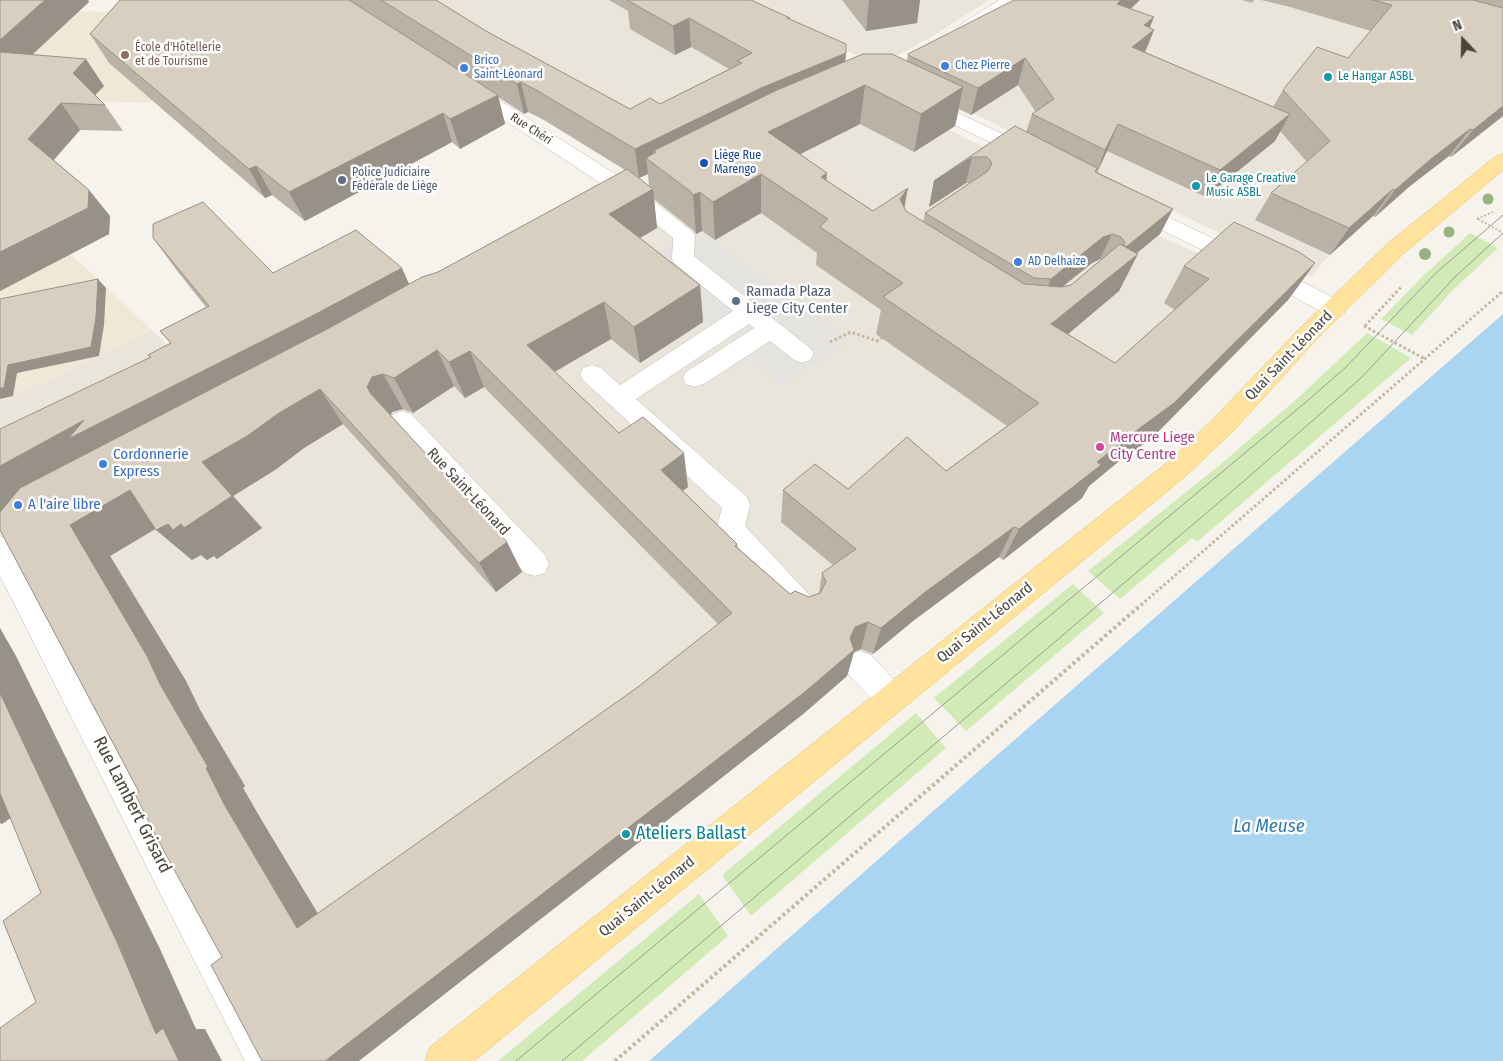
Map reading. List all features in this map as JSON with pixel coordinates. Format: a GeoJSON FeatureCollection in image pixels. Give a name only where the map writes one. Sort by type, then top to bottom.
{"type":"FeatureCollection","features":[{"type":"Feature","properties":{"kind":"main road","name":"Quai Saint-Léonard"},"geometry":{"type":"LineString","coordinates":[[444,1061],[1178,468],[1226,422],[1308,334],[1402,243],[1503,160]]}},
{"type":"Feature","properties":{"kind":"street"},"geometry":{"type":"LineString","coordinates":[[948,40],[1010,0]]}},
{"type":"Feature","properties":{"kind":"street","name":"Rue Chéri"},"geometry":{"type":"LineString","coordinates":[[458,82],[630,193],[684,236],[683,259],[748,313]]}},
{"type":"Feature","properties":{"kind":"street"},"geometry":{"type":"LineString","coordinates":[[909,95],[1030,159]]}},
{"type":"Feature","properties":{"kind":"street"},"geometry":{"type":"LineString","coordinates":[[1117,199],[1155,227],[1272,275],[1335,308]]}},
{"type":"Feature","properties":{"kind":"street"},"geometry":{"type":"LineString","coordinates":[[619,398],[748,313],[802,354]]}},
{"type":"Feature","properties":{"kind":"street"},"geometry":{"type":"LineString","coordinates":[[695,378],[770,329]]}},
{"type":"Feature","properties":{"kind":"street"},"geometry":{"type":"LineString","coordinates":[[592,374],[737,504],[730,529],[805,610]]}},
{"type":"Feature","properties":{"kind":"street","name":"Rue Saint-Léonard"},"geometry":{"type":"LineString","coordinates":[[402,421],[535,564]]}},
{"type":"Feature","properties":{"kind":"street","name":"Rue Lambert Grisard"},"geometry":{"type":"LineString","coordinates":[[3,540],[265,1061]]}},
{"type":"Feature","properties":{"kind":"street"},"geometry":{"type":"LineString","coordinates":[[860,665],[892,699]]}},
{"type":"Feature","properties":{"kind":"path"},"geometry":{"type":"LineString","coordinates":[[1469,224],[1493,212]]}},
{"type":"Feature","properties":{"kind":"path"},"geometry":{"type":"LineString","coordinates":[[1477,219],[1503,233]]}},
{"type":"Feature","properties":{"kind":"path"},"geometry":{"type":"LineString","coordinates":[[1406,281],[1365,326],[1425,359]]}},
{"type":"Feature","properties":{"kind":"path"},"geometry":{"type":"LineString","coordinates":[[615,1061],[1503,291]]}},
{"type":"Feature","properties":{"kind":"path"},"geometry":{"type":"LineString","coordinates":[[802,354],[851,332],[877,341],[885,336]]}},
{"type":"Feature","properties":{"kind":"shaded area"},"geometry":{"type":"Polygon","coordinates":[[[349,0],[693,0],[795,50],[636,176],[349,0]]]}},
{"type":"Feature","properties":{"kind":"shaded area"},"geometry":{"type":"Polygon","coordinates":[[[743,0],[989,0],[933,36],[878,66],[743,0]]]}},
{"type":"Feature","properties":{"kind":"shaded area"},"geometry":{"type":"Polygon","coordinates":[[[1034,0],[1354,0],[1451,157],[1449,156],[1409,187],[1375,217],[1373,216],[1330,255],[1310,277],[962,108],[1034,0]]]}},
{"type":"Feature","properties":{"kind":"shaded area","name":"École d'Hôtellerie et de Tourisme"},"geometry":{"type":"Polygon","coordinates":[[[78,11],[127,12],[243,63],[146,103],[76,100],[0,45],[78,11]]]}},
{"type":"Feature","properties":{"kind":"shaded area"},"geometry":{"type":"Polygon","coordinates":[[[912,111],[1149,231],[1216,262],[1284,300],[1283,305],[1152,438],[1076,494],[1082,498],[1003,560],[998,558],[913,621],[710,788],[389,1036],[50,536],[726,155],[912,111]]]}},
{"type":"Feature","properties":{"kind":"shaded area"},"geometry":{"type":"Polygon","coordinates":[[[0,188],[152,330],[0,402],[0,188]]]}},
{"type":"Feature","properties":{"kind":"shaded area","name":"Ramada Plaza Liege City Center"},"geometry":{"type":"Polygon","coordinates":[[[687,234],[697,242],[708,236],[849,341],[782,386],[634,267],[687,234]]]}},
{"type":"Feature","properties":{"kind":"shaded area"},"geometry":{"type":"Polygon","coordinates":[[[152,330],[187,364],[0,518],[0,402],[152,330]]]}},
{"type":"Feature","properties":{"kind":"green space"},"geometry":{"type":"Polygon","coordinates":[[[1470,233],[1498,248],[1453,290],[1412,335],[1381,319],[1425,274],[1470,233]]]}},
{"type":"Feature","properties":{"kind":"green space"},"geometry":{"type":"Polygon","coordinates":[[[1367,333],[1411,358],[1197,542],[1192,538],[1120,599],[1088,571],[1221,464],[1299,397],[1367,333]]]}},
{"type":"Feature","properties":{"kind":"green space"},"geometry":{"type":"Polygon","coordinates":[[[1073,584],[1104,613],[966,731],[934,698],[1073,584]]]}},
{"type":"Feature","properties":{"kind":"green space"},"geometry":{"type":"Polygon","coordinates":[[[916,713],[946,748],[751,916],[722,875],[916,713]]]}},
{"type":"Feature","properties":{"kind":"green space"},"geometry":{"type":"Polygon","coordinates":[[[699,894],[728,936],[582,1061],[498,1061],[699,894]]]}},
{"type":"Feature","properties":{"kind":"water","name":"La Meuse"},"geometry":{"type":"Polygon","coordinates":[[[1503,314],[1503,1061],[649,1061],[972,777],[1503,314]]]}},
{"type":"Feature","properties":{"kind":"building"},"geometry":{"type":"Polygon","coordinates":[[[0,0],[45,0],[0,40],[0,0]]]}},
{"type":"Feature","properties":{"kind":"building"},"geometry":{"type":"Polygon","coordinates":[[[120,0],[349,0],[498,95],[450,119],[443,113],[289,192],[256,166],[249,169],[90,34],[120,0]]]}},
{"type":"Feature","properties":{"kind":"building"},"geometry":{"type":"Polygon","coordinates":[[[381,0],[436,0],[486,31],[630,109],[650,98],[660,104],[742,63],[737,61],[752,53],[689,18],[673,26],[627,0],[751,0],[846,44],[846,53],[761,88],[635,149],[538,91],[521,82],[517,84],[381,0]]]}},
{"type":"Feature","properties":{"kind":"building"},"geometry":{"type":"Polygon","coordinates":[[[1014,0],[1121,0],[1117,4],[1154,17],[1144,25],[1154,30],[1132,47],[1290,114],[1220,170],[1118,124],[1105,150],[1032,114],[1054,99],[1025,58],[978,88],[908,54],[1014,0]]]}},
{"type":"Feature","properties":{"kind":"building"},"geometry":{"type":"Polygon","coordinates":[[[1373,0],[1473,0],[1503,8],[1503,106],[1473,130],[1470,129],[1431,159],[1395,190],[1393,189],[1349,228],[1271,193],[1330,141],[1283,90],[1317,47],[1348,58],[1392,5],[1373,0]]]}},
{"type":"Feature","properties":{"kind":"building"},"geometry":{"type":"Polygon","coordinates":[[[0,52],[86,59],[73,73],[105,105],[61,103],[28,139],[89,190],[88,208],[0,252],[0,52]]]}},
{"type":"Feature","properties":{"kind":"building"},"geometry":{"type":"Polygon","coordinates":[[[863,54],[892,54],[963,87],[921,114],[865,85],[768,132],[827,173],[821,177],[873,211],[908,188],[900,199],[906,211],[1024,284],[1062,287],[1071,285],[1120,244],[1138,254],[1051,324],[1115,363],[1209,279],[1184,266],[1234,222],[1299,252],[1315,263],[1174,403],[1097,462],[1101,465],[1019,529],[1014,527],[924,593],[881,628],[868,622],[855,627],[850,638],[854,650],[806,691],[325,1061],[262,1061],[211,965],[222,957],[159,842],[135,794],[139,792],[0,530],[0,512],[20,488],[331,327],[422,277],[438,272],[627,169],[653,189],[609,214],[700,285],[634,327],[604,302],[527,345],[619,433],[643,417],[684,453],[661,470],[737,544],[735,546],[790,594],[795,591],[809,597],[820,593],[826,582],[822,573],[856,549],[783,490],[815,464],[848,489],[907,437],[946,471],[1039,403],[883,297],[903,283],[820,227],[828,219],[761,174],[713,202],[700,192],[693,195],[646,158],[656,152],[653,151],[777,90],[863,54]],[[437,350],[394,378],[383,374],[372,377],[367,387],[371,394],[507,542],[479,563],[320,389],[279,413],[247,436],[202,462],[232,496],[184,528],[181,524],[173,530],[168,524],[156,530],[130,490],[70,525],[147,656],[161,686],[208,767],[206,768],[224,804],[297,928],[638,687],[732,613],[470,351],[449,362],[437,350]]]}},
{"type":"Feature","properties":{"kind":"building"},"geometry":{"type":"Polygon","coordinates":[[[1015,126],[1097,168],[1095,172],[1173,209],[1126,247],[1121,237],[1112,234],[1103,237],[1051,279],[1034,278],[925,213],[988,171],[992,163],[987,157],[972,157],[934,181],[1015,126]]]}},
{"type":"Feature","properties":{"kind":"building"},"geometry":{"type":"Polygon","coordinates":[[[203,202],[273,273],[356,230],[402,268],[314,315],[68,439],[84,420],[0,466],[0,429],[151,357],[148,355],[171,343],[160,331],[209,306],[153,238],[153,224],[203,202]]]}},
{"type":"Feature","properties":{"kind":"building"},"geometry":{"type":"Polygon","coordinates":[[[98,279],[96,317],[91,347],[8,365],[4,388],[0,388],[0,299],[98,279]]]}},
{"type":"Feature","properties":{"kind":"building"},"geometry":{"type":"Polygon","coordinates":[[[0,693],[117,942],[156,1034],[163,1028],[179,1061],[0,1061],[0,1028],[36,1002],[3,921],[41,893],[0,793],[0,693]]]}},
{"type":"Feature","properties":{"kind":"tram line"},"geometry":{"type":"LineString","coordinates":[[516,1061],[1306,402],[1345,368],[1436,273],[1503,215]]}},
{"type":"Feature","properties":{"kind":"tram line"},"geometry":{"type":"LineString","coordinates":[[562,1061],[1244,481],[1361,378],[1456,276],[1503,233]]}},
{"type":"Feature","properties":{"kind":"place","name":"École d'Hôtellerie et de Tourisme"},"geometry":{"type":"Point","coordinates":[125,55]}},
{"type":"Feature","properties":{"kind":"place","name":"Chez Pierre"},"geometry":{"type":"Point","coordinates":[945,66]}},
{"type":"Feature","properties":{"kind":"place","name":"Brico Saint-Léonard"},"geometry":{"type":"Point","coordinates":[464,68]}},
{"type":"Feature","properties":{"kind":"place","name":"Le Hangar ASBL"},"geometry":{"type":"Point","coordinates":[1328,77]}},
{"type":"Feature","properties":{"kind":"place","name":"Liège Rue Marengo"},"geometry":{"type":"Point","coordinates":[704,163]}},
{"type":"Feature","properties":{"kind":"place","name":"Police Judiciaire Fédérale de Liège"},"geometry":{"type":"Point","coordinates":[342,180]}},
{"type":"Feature","properties":{"kind":"place","name":"Le Garage Creative Music ASBL"},"geometry":{"type":"Point","coordinates":[1196,186]}},
{"type":"Feature","properties":{"kind":"place","name":"AD Delhaize"},"geometry":{"type":"Point","coordinates":[1018,262]}},
{"type":"Feature","properties":{"kind":"place","name":"Ramada Plaza Liege City Center"},"geometry":{"type":"Point","coordinates":[736,301]}},
{"type":"Feature","properties":{"kind":"place","name":"Mercure Liege City Centre"},"geometry":{"type":"Point","coordinates":[1100,447]}},
{"type":"Feature","properties":{"kind":"place","name":"Cordonnerie Express"},"geometry":{"type":"Point","coordinates":[103,464]}},
{"type":"Feature","properties":{"kind":"place","name":"A l'aire libre"},"geometry":{"type":"Point","coordinates":[18,505]}},
{"type":"Feature","properties":{"kind":"place","name":"Ateliers Ballast"},"geometry":{"type":"Point","coordinates":[626,834]}}]}
